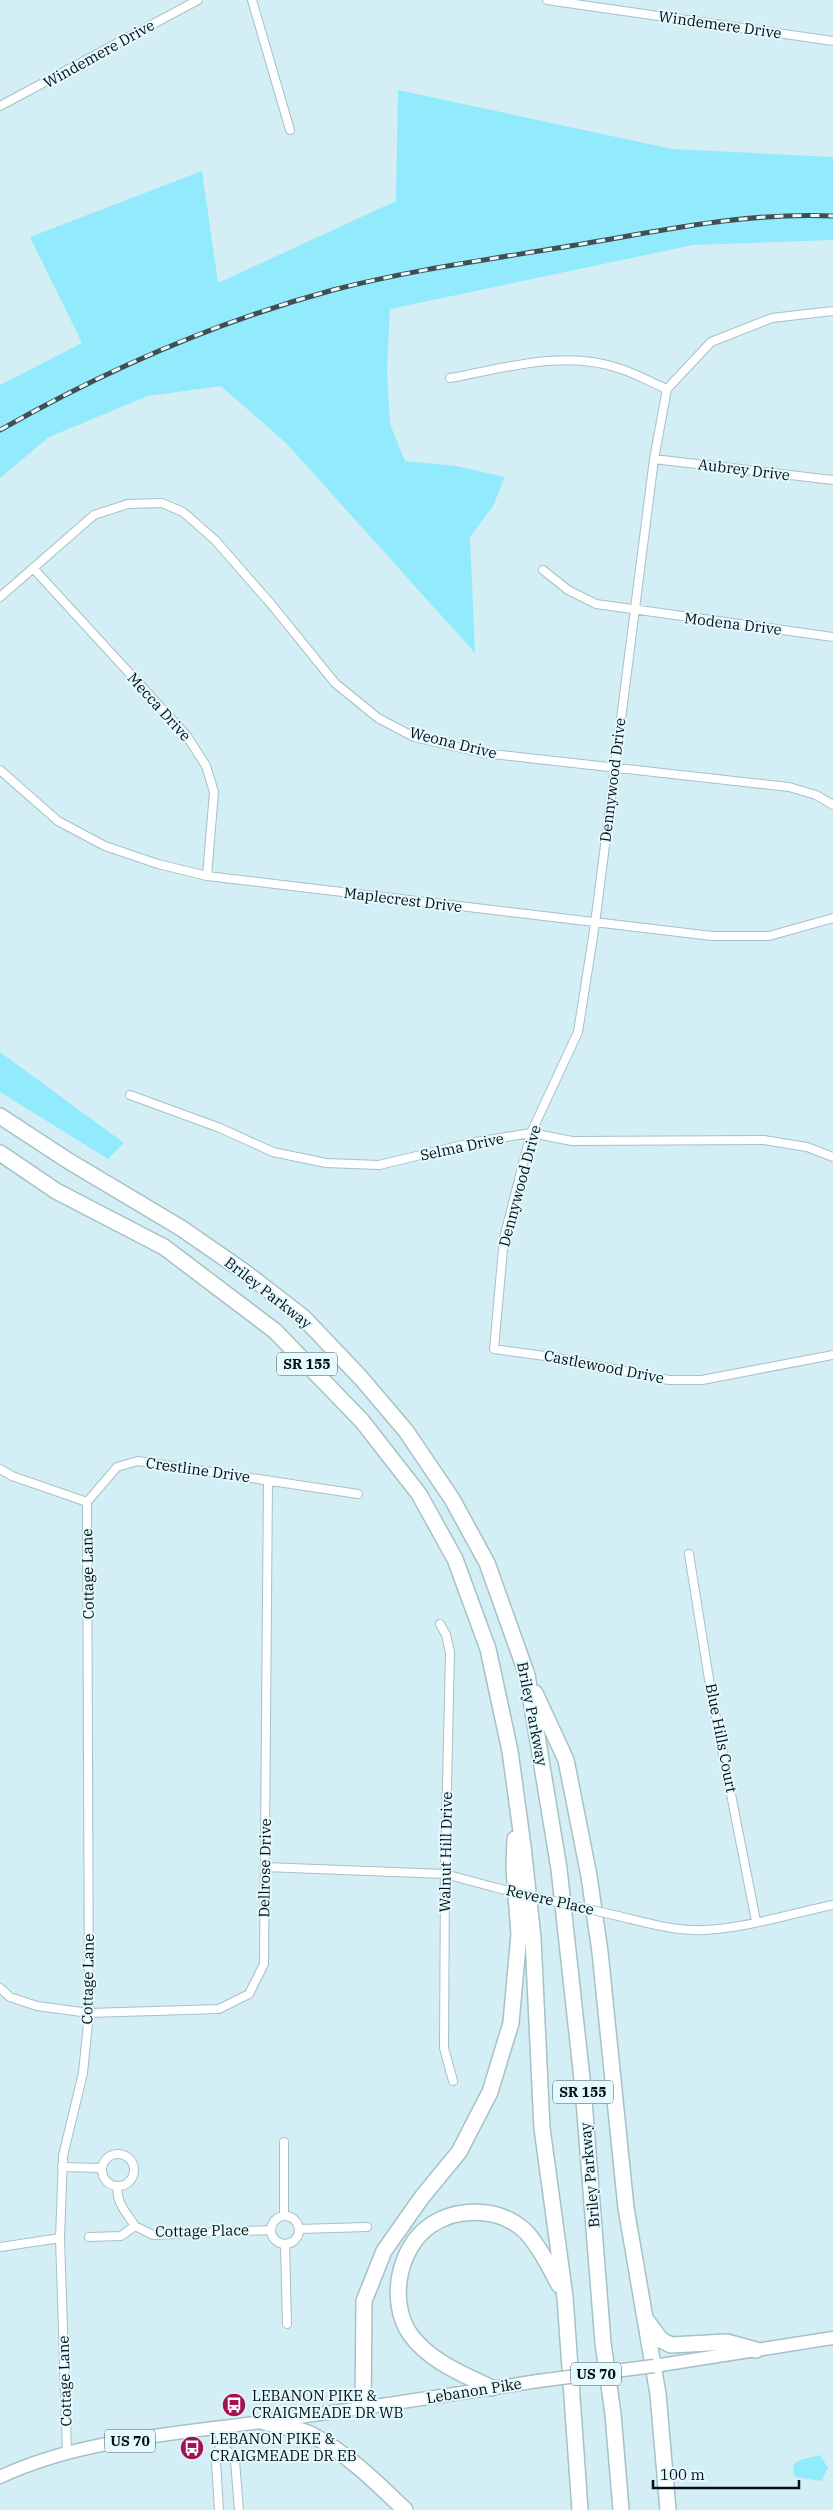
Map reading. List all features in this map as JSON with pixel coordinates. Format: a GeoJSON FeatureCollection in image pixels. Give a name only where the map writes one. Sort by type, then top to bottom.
{"type":"FeatureCollection","features":[{"type":"Feature","properties":{"kind":"highway","name":"Briley Parkway"},"geometry":{"type":"LineString","coordinates":[[0,1116],[67,1160],[181,1228],[246,1273],[303,1318],[361,1378],[406,1431],[452,1499],[487,1563],[527,1676],[559,1869],[570,1962],[603,2342],[613,2414],[620,2510]]}},
{"type":"Feature","properties":{"kind":"highway","name":"Briley Parkway"},"geometry":{"type":"LineString","coordinates":[[0,1153],[56,1191],[164,1247],[275,1330],[362,1421],[419,1494],[455,1559],[488,1649],[510,1751],[534,1938],[542,2128],[564,2297],[580,2510]]}},
{"type":"Feature","properties":{"kind":"highway"},"geometry":{"type":"LineString","coordinates":[[527,1676],[566,1760],[583,1843],[600,1952],[626,2208],[654,2366],[668,2510]]}},
{"type":"Feature","properties":{"kind":"highway"},"geometry":{"type":"LineString","coordinates":[[363,2409],[364,2301],[384,2251],[422,2197],[459,2152],[490,2092],[511,2023],[519,1934],[514,1868],[516,1797]]}},
{"type":"Feature","properties":{"kind":"highway"},"geometry":{"type":"LineString","coordinates":[[492,2388],[456,2371],[423,2349],[410,2334],[402,2317],[397,2297],[398,2280],[405,2260],[415,2242],[431,2225],[449,2217],[485,2212],[500,2216],[526,2232],[547,2262],[564,2297]]}},
{"type":"Feature","properties":{"kind":"highway"},"geometry":{"type":"LineString","coordinates":[[645,2317],[661,2340],[671,2345],[727,2342],[756,2350]]}},
{"type":"Feature","properties":{"kind":"highway"},"geometry":{"type":"LineString","coordinates":[[264,2422],[311,2434],[369,2477],[405,2510]]}},
{"type":"Feature","properties":{"kind":"main road","name":"Lebanon Pike"},"geometry":{"type":"LineString","coordinates":[[0,2477],[67,2453],[219,2428],[363,2409],[833,2338]]}},
{"type":"Feature","properties":{"kind":"street","name":"Windemere Drive"},"geometry":{"type":"LineString","coordinates":[[0,106],[198,0]]}},
{"type":"Feature","properties":{"kind":"street"},"geometry":{"type":"LineString","coordinates":[[252,0],[290,130]]}},
{"type":"Feature","properties":{"kind":"street","name":"Windemere Drive"},"geometry":{"type":"LineString","coordinates":[[547,0],[833,41]]}},
{"type":"Feature","properties":{"kind":"street"},"geometry":{"type":"LineString","coordinates":[[450,378],[541,361],[583,361],[621,368],[667,389],[711,342],[772,318],[833,310]]}},
{"type":"Feature","properties":{"kind":"street","name":"Dennywood Drive"},"geometry":{"type":"LineString","coordinates":[[494,1349],[504,1238],[531,1133],[578,1032],[595,924],[654,459],[667,389]]}},
{"type":"Feature","properties":{"kind":"street","name":"Aubrey Drive"},"geometry":{"type":"LineString","coordinates":[[654,459],[833,480]]}},
{"type":"Feature","properties":{"kind":"street","name":"Weona Drive"},"geometry":{"type":"LineString","coordinates":[[33,568],[94,515],[128,504],[162,503],[183,512],[214,540],[271,604],[335,683],[378,718],[414,737],[483,753],[789,788],[816,795],[833,805]]}},
{"type":"Feature","properties":{"kind":"street"},"geometry":{"type":"LineString","coordinates":[[0,597],[33,568]]}},
{"type":"Feature","properties":{"kind":"street","name":"Mecca Drive"},"geometry":{"type":"LineString","coordinates":[[33,568],[187,736],[206,766],[214,792],[207,876]]}},
{"type":"Feature","properties":{"kind":"street","name":"Modena Drive"},"geometry":{"type":"LineString","coordinates":[[543,570],[568,590],[596,604],[634,611],[833,637]]}},
{"type":"Feature","properties":{"kind":"street","name":"Maplecrest Drive"},"geometry":{"type":"LineString","coordinates":[[0,770],[58,821],[105,846],[158,864],[207,876],[595,924],[712,936],[769,936],[833,918]]}},
{"type":"Feature","properties":{"kind":"street","name":"Selma Drive"},"geometry":{"type":"LineString","coordinates":[[130,1095],[220,1128],[273,1152],[326,1163],[379,1165],[475,1142],[531,1133],[572,1141],[764,1140],[807,1147],[833,1157]]}},
{"type":"Feature","properties":{"kind":"street","name":"Castlewood Drive"},"geometry":{"type":"LineString","coordinates":[[494,1349],[552,1357],[669,1380],[702,1380],[833,1355]]}},
{"type":"Feature","properties":{"kind":"street","name":"Crestline Drive"},"geometry":{"type":"LineString","coordinates":[[87,1502],[117,1467],[138,1461],[358,1494]]}},
{"type":"Feature","properties":{"kind":"street"},"geometry":{"type":"LineString","coordinates":[[0,1469],[12,1476],[87,1502]]}},
{"type":"Feature","properties":{"kind":"street","name":"Dellrose Drive"},"geometry":{"type":"LineString","coordinates":[[0,1988],[10,1997],[37,2006],[89,2013],[219,2009],[249,1994],[264,1964],[268,1480]]}},
{"type":"Feature","properties":{"kind":"street","name":"Cottage Lane"},"geometry":{"type":"LineString","coordinates":[[67,2453],[60,2238],[62,2167],[83,2073],[89,2013],[87,1502]]}},
{"type":"Feature","properties":{"kind":"street","name":"Blue Hills Court"},"geometry":{"type":"LineString","coordinates":[[689,1554],[712,1698],[756,1922]]}},
{"type":"Feature","properties":{"kind":"street","name":"Walnut Hill Drive"},"geometry":{"type":"LineString","coordinates":[[440,1624],[446,1635],[450,1652],[445,1874],[444,2048],[453,2080]]}},
{"type":"Feature","properties":{"kind":"street","name":"Revere Place"},"geometry":{"type":"LineString","coordinates":[[265,1867],[445,1874],[660,1926],[696,1930],[756,1922],[833,1905]]}},
{"type":"Feature","properties":{"kind":"street"},"geometry":{"type":"LineString","coordinates":[[284,2142],[284,2215],[295,2219],[299,2229],[295,2240],[285,2244],[287,2324]]}},
{"type":"Feature","properties":{"kind":"street"},"geometry":{"type":"LineString","coordinates":[[121,2154],[131,2159],[135,2169],[132,2179],[123,2186],[118,2186],[112,2185],[104,2179],[102,2168],[106,2158],[111,2155],[121,2154]]}},
{"type":"Feature","properties":{"kind":"street"},"geometry":{"type":"LineString","coordinates":[[62,2167],[102,2168]]}},
{"type":"Feature","properties":{"kind":"street","name":"Cottage Place"},"geometry":{"type":"LineString","coordinates":[[118,2186],[116,2195],[118,2201],[135,2226],[153,2234],[270,2230]]}},
{"type":"Feature","properties":{"kind":"street","name":"Cottage Place"},"geometry":{"type":"LineString","coordinates":[[284,2215],[274,2220],[270,2230],[274,2240],[285,2244]]}},
{"type":"Feature","properties":{"kind":"street","name":"Cottage Place"},"geometry":{"type":"LineString","coordinates":[[89,2237],[121,2236],[135,2226]]}},
{"type":"Feature","properties":{"kind":"street"},"geometry":{"type":"LineString","coordinates":[[299,2229],[367,2227]]}},
{"type":"Feature","properties":{"kind":"street"},"geometry":{"type":"LineString","coordinates":[[0,2247],[60,2238]]}},
{"type":"Feature","properties":{"kind":"street"},"geometry":{"type":"LineString","coordinates":[[219,2428],[221,2442],[216,2463],[219,2510]]}},
{"type":"Feature","properties":{"kind":"street"},"geometry":{"type":"LineString","coordinates":[[221,2442],[235,2461],[239,2510]]}},
{"type":"Feature","properties":{"kind":"shaded area"},"geometry":{"type":"Polygon","coordinates":[[[398,90],[672,149],[833,157],[833,240],[693,245],[390,309],[387,370],[390,424],[405,461],[456,466],[505,477],[493,506],[470,537],[475,653],[286,443],[221,386],[148,396],[49,437],[0,478],[0,385],[82,343],[30,237],[202,171],[218,283],[396,201],[398,90]]]}},
{"type":"Feature","properties":{"kind":"shaded area"},"geometry":{"type":"Polygon","coordinates":[[[0,1052],[124,1143],[108,1159],[0,1092],[0,1052]]]}},
{"type":"Feature","properties":{"kind":"shaded area"},"geometry":{"type":"Polygon","coordinates":[[[820,2455],[828,2468],[821,2481],[796,2477],[793,2473],[794,2464],[800,2460],[820,2455]]]}},
{"type":"Feature","properties":{"kind":"railway"},"geometry":{"type":"LineString","coordinates":[[0,430],[80,387],[162,350],[246,317],[333,290],[425,270],[707,223],[801,215],[833,216]]}},
{"type":"Feature","properties":{"kind":"place","name":"LEBANON PIKE & CRAIGMEADE DR WB"},"geometry":{"type":"Point","coordinates":[234,2405]}},
{"type":"Feature","properties":{"kind":"place","name":"LEBANON PIKE & CRAIGMEADE DR EB"},"geometry":{"type":"Point","coordinates":[192,2448]}}]}
